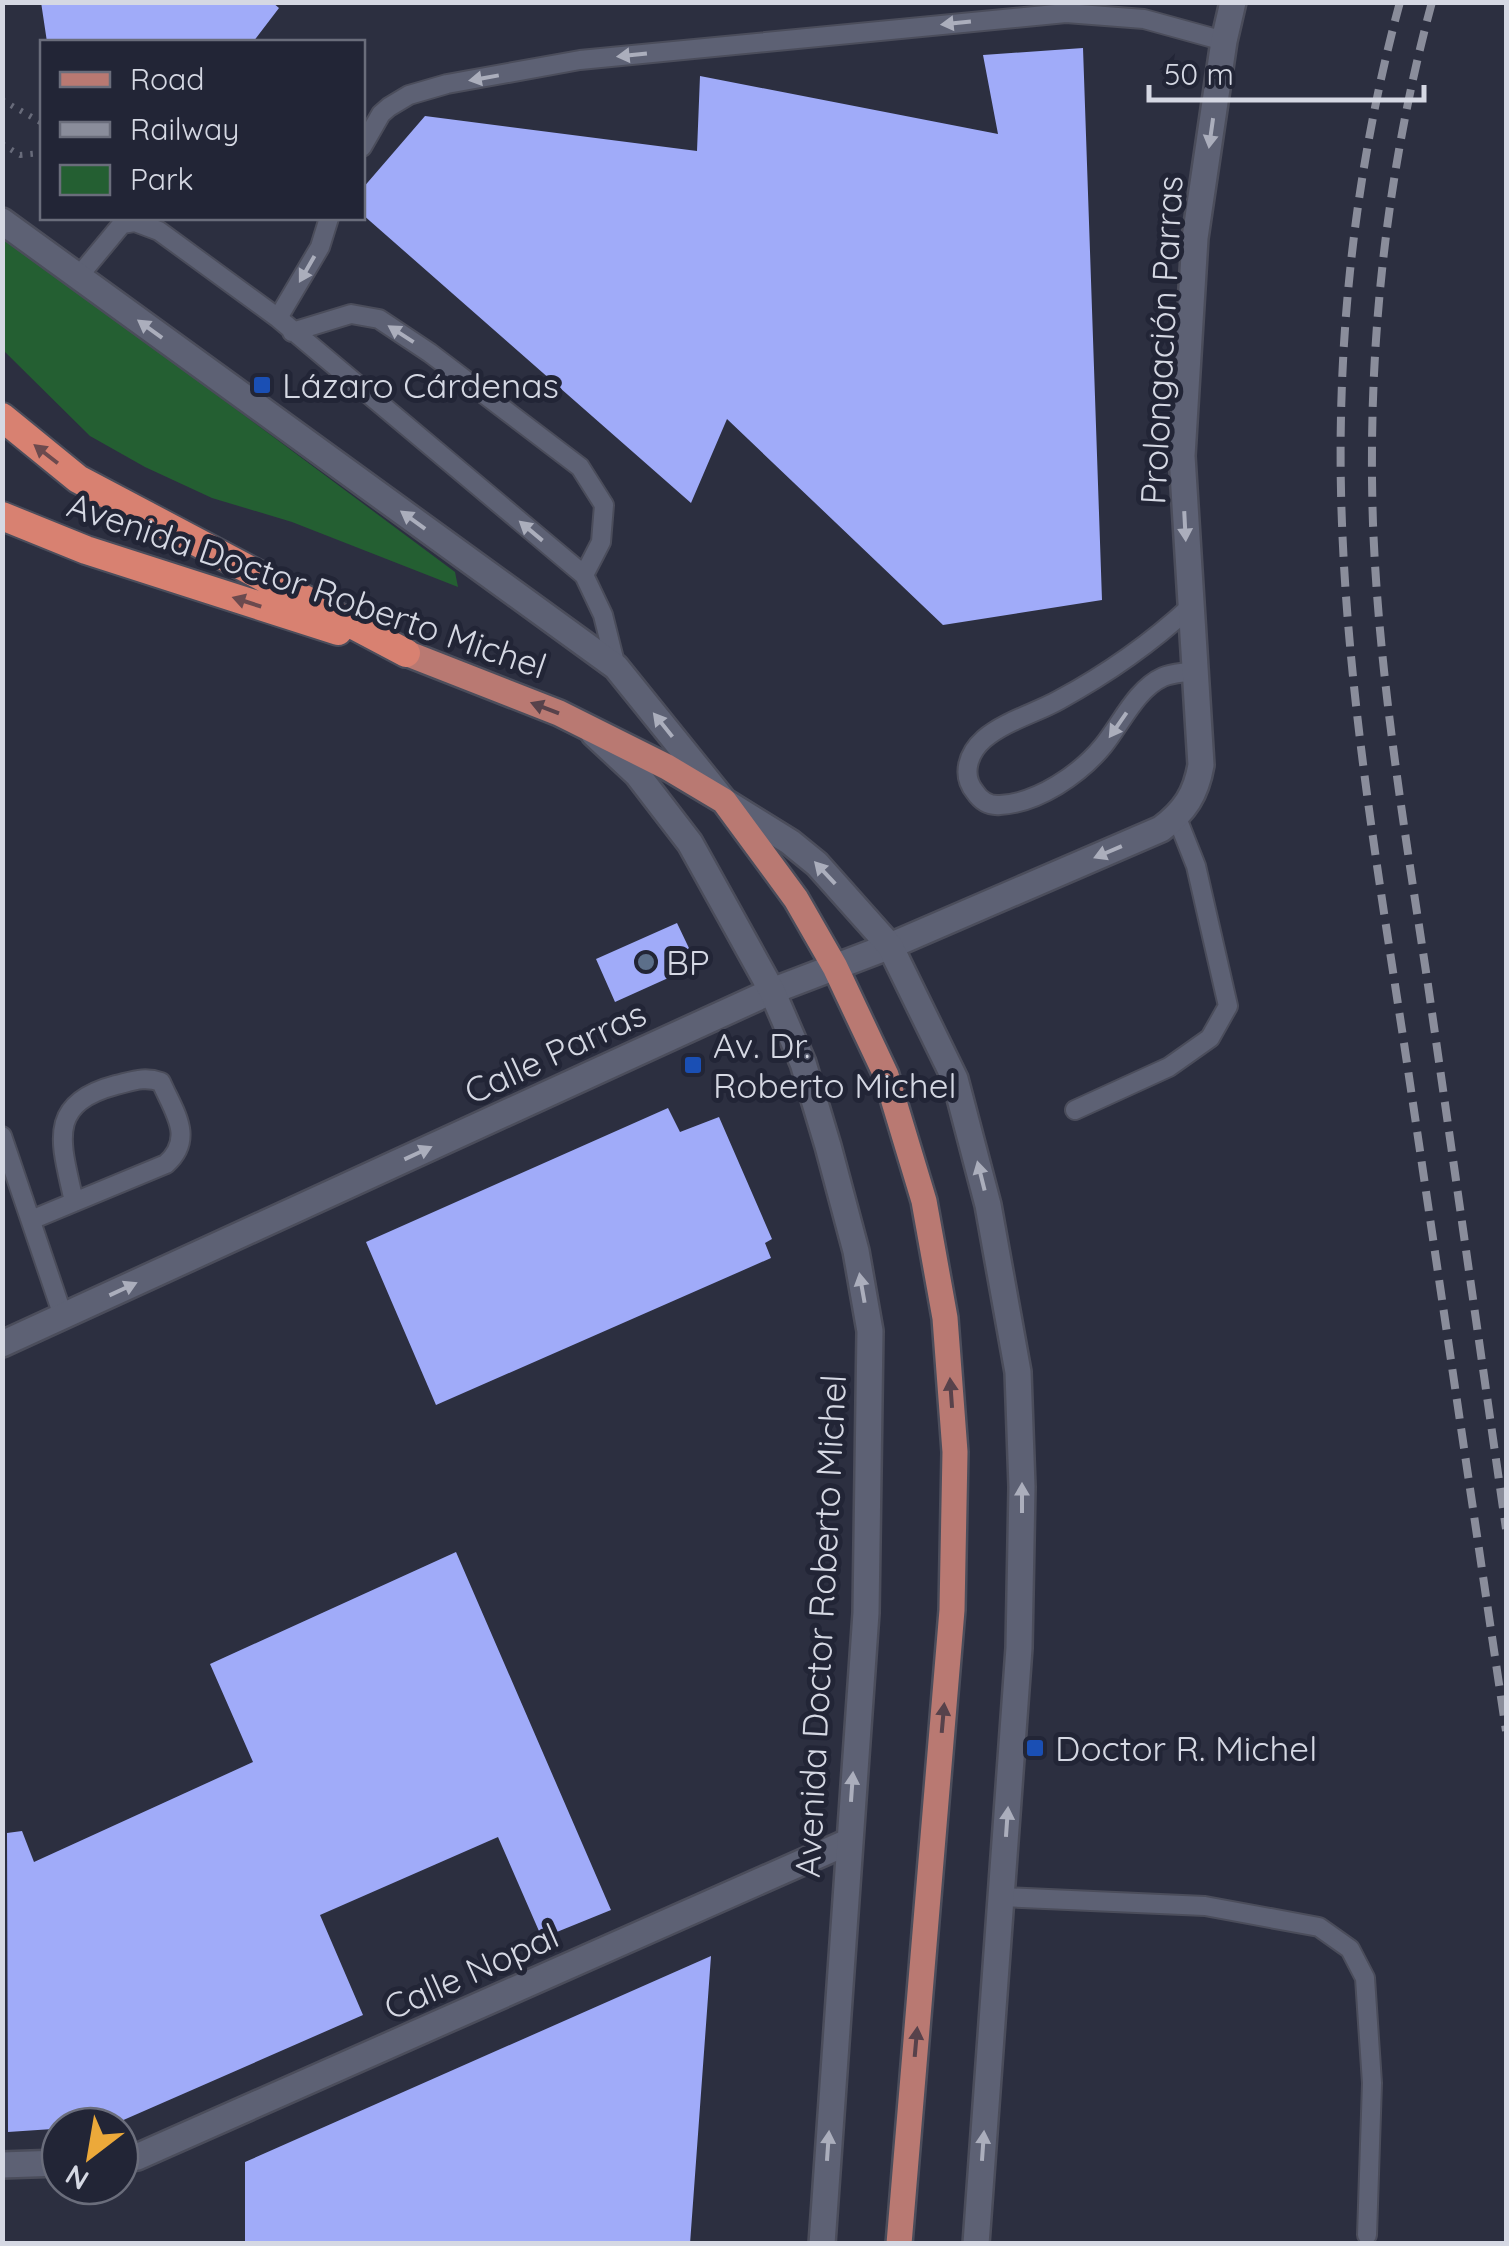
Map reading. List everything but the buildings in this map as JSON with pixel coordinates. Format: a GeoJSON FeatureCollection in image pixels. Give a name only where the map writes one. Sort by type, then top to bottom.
{"type":"FeatureCollection","features":[{"type":"Feature","properties":{"kind":"highway"},"geometry":{"type":"LineString","coordinates":[[2,417],[78,479],[406,653]]}},
{"type":"Feature","properties":{"kind":"highway","name":"Avenida Doctor Roberto Michel"},"geometry":{"type":"LineString","coordinates":[[2,516],[86,550],[406,653]]}},
{"type":"Feature","properties":{"kind":"main road","name":"Prolongación Parras"},"geometry":{"type":"LineString","coordinates":[[1183,810],[1201,765],[1182,456],[1195,238],[1233,2]]}},
{"type":"Feature","properties":{"kind":"main road"},"geometry":{"type":"LineString","coordinates":[[2,221],[616,668],[724,801]]}},
{"type":"Feature","properties":{"kind":"main road","name":"Avenida Doctor Roberto Michel"},"geometry":{"type":"LineString","coordinates":[[406,653],[559,713],[667,767],[790,842],[817,864],[890,946],[956,1079],[988,1205],[1018,1372],[1022,1487],[1019,1648],[976,2244]]}},
{"type":"Feature","properties":{"kind":"main road","name":"Avenida Doctor Roberto Michel"},"geometry":{"type":"LineString","coordinates":[[586,727],[638,774],[690,843],[772,991],[803,1063],[828,1146],[856,1251],[870,1331],[866,1612],[822,2244]]}},
{"type":"Feature","properties":{"kind":"main road","name":"Avenida Doctor Roberto Michel"},"geometry":{"type":"LineString","coordinates":[[724,801],[796,899],[836,967],[886,1075],[924,1201],[945,1318],[955,1452],[952,1610],[899,2244]]}},
{"type":"Feature","properties":{"kind":"main road","name":"Calle Parras"},"geometry":{"type":"LineString","coordinates":[[2,1344],[772,991],[890,946],[1161,829],[1183,810]]}},
{"type":"Feature","properties":{"kind":"main road","name":"Calle Nopal"},"geometry":{"type":"LineString","coordinates":[[140,2154],[848,1842]]}},
{"type":"Feature","properties":{"kind":"main road"},"geometry":{"type":"LineString","coordinates":[[2,2164],[40,2163]]}},
{"type":"Feature","properties":{"kind":"lane"},"geometry":{"type":"LineString","coordinates":[[365,141],[381,114],[409,96],[447,84],[580,60],[1066,13],[1144,19],[1224,41]]}},
{"type":"Feature","properties":{"kind":"lane"},"geometry":{"type":"LineString","coordinates":[[284,325],[328,220]]}},
{"type":"Feature","properties":{"kind":"lane"},"geometry":{"type":"LineString","coordinates":[[78,277],[118,227],[135,222],[174,241],[284,325],[584,575],[603,616],[616,668]]}},
{"type":"Feature","properties":{"kind":"lane"},"geometry":{"type":"LineString","coordinates":[[284,325],[351,314],[379,320],[430,353],[580,467],[604,504],[600,542],[584,575]]}},
{"type":"Feature","properties":{"kind":"lane"},"geometry":{"type":"LineString","coordinates":[[1190,608],[1164,631],[1090,681],[985,738],[970,757],[966,776],[970,787],[993,806],[1014,804],[1071,778],[1102,747],[1149,687],[1163,677],[1193,671]]}},
{"type":"Feature","properties":{"kind":"lane"},"geometry":{"type":"LineString","coordinates":[[1074,1110],[1168,1067],[1210,1038],[1228,1006],[1183,810]]}},
{"type":"Feature","properties":{"kind":"lane"},"geometry":{"type":"LineString","coordinates":[[30,1220],[74,1202],[166,1164],[177,1154],[182,1132],[161,1082],[147,1077],[88,1092],[66,1120],[61,1138],[74,1202]]}},
{"type":"Feature","properties":{"kind":"lane"},"geometry":{"type":"LineString","coordinates":[[2,1136],[63,1316]]}},
{"type":"Feature","properties":{"kind":"lane"},"geometry":{"type":"LineString","coordinates":[[1002,1897],[1206,1906],[1319,1927],[1350,1949],[1364,1978],[1372,2082],[1367,2236]]}},
{"type":"Feature","properties":{"kind":"path"},"geometry":{"type":"LineString","coordinates":[[2,100],[40,122]]}},
{"type":"Feature","properties":{"kind":"path"},"geometry":{"type":"LineString","coordinates":[[2,144],[20,156],[40,153]]}},
{"type":"Feature","properties":{"kind":"green space"},"geometry":{"type":"Polygon","coordinates":[[[2,235],[455,572],[458,587],[292,522],[212,498],[90,436],[3,350],[2,235]]]}},
{"type":"Feature","properties":{"kind":"railway"},"geometry":{"type":"LineString","coordinates":[[1400,2],[1371,130],[1345,326],[1341,458],[1346,592],[1376,862],[1506,1731]]}},
{"type":"Feature","properties":{"kind":"railway"},"geometry":{"type":"LineString","coordinates":[[1432,2],[1403,131],[1383,261],[1373,393],[1373,524],[1394,755],[1506,1529]]}},
{"type":"Feature","properties":{"kind":"place","name":"Lázaro Cárdenas"},"geometry":{"type":"Point","coordinates":[262,385]}},
{"type":"Feature","properties":{"kind":"place","name":"BP"},"geometry":{"type":"Point","coordinates":[646,962]}},
{"type":"Feature","properties":{"kind":"place","name":"Av. Dr. Roberto Michel"},"geometry":{"type":"Point","coordinates":[693,1065]}},
{"type":"Feature","properties":{"kind":"place","name":"Doctor R. Michel"},"geometry":{"type":"Point","coordinates":[1035,1748]}}]}
